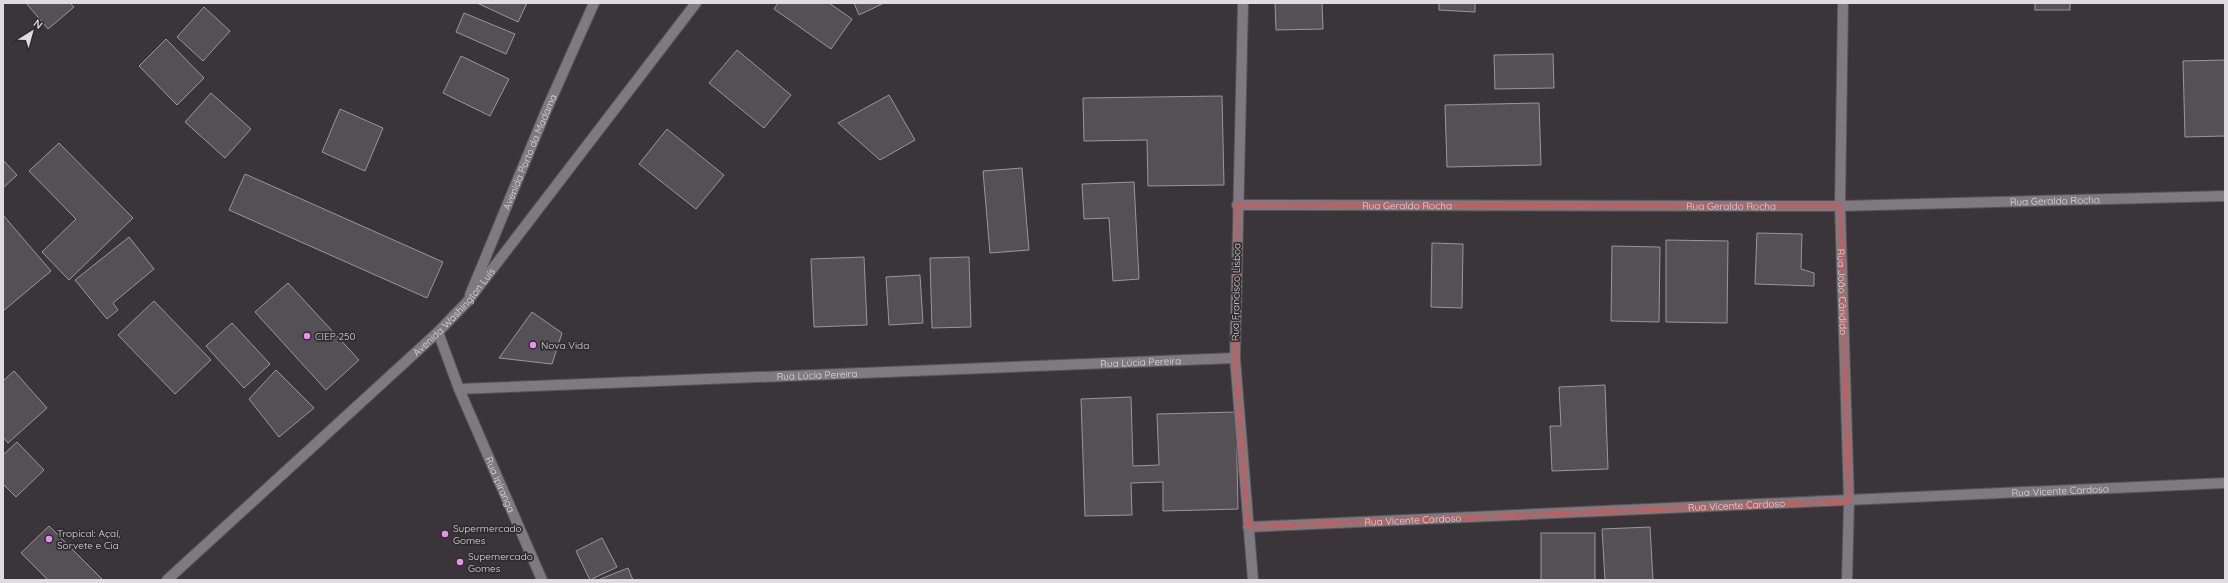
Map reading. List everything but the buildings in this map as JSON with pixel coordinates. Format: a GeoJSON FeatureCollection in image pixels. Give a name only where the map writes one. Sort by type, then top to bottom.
{"type":"FeatureCollection","features":[{"type":"Feature","properties":{"kind":"street","name":"Avenida Porto da Madama"},"geometry":{"type":"LineString","coordinates":[[467,302],[546,111],[594,3]]}},
{"type":"Feature","properties":{"kind":"street","name":"Avenida Washington Luís"},"geometry":{"type":"LineString","coordinates":[[167,580],[438,332],[467,302],[696,3]]}},
{"type":"Feature","properties":{"kind":"street","name":"Rua Francisco Lisboa"},"geometry":{"type":"LineString","coordinates":[[1243,3],[1237,205],[1235,358],[1253,580]]}},
{"type":"Feature","properties":{"kind":"street","name":"Rua João Cândido"},"geometry":{"type":"LineString","coordinates":[[1843,3],[1840,206],[1849,501],[1848,580]]}},
{"type":"Feature","properties":{"kind":"street","name":"Rua Geraldo Rocha"},"geometry":{"type":"LineString","coordinates":[[1237,205],[1840,206],[2225,196]]}},
{"type":"Feature","properties":{"kind":"street"},"geometry":{"type":"LineString","coordinates":[[438,332],[459,389]]}},
{"type":"Feature","properties":{"kind":"street","name":"Rua Lúcia Pereira"},"geometry":{"type":"LineString","coordinates":[[459,389],[1235,358]]}},
{"type":"Feature","properties":{"kind":"street","name":"Rua Ipiranga"},"geometry":{"type":"LineString","coordinates":[[459,389],[542,580]]}},
{"type":"Feature","properties":{"kind":"street","name":"Rua Vicente Cardoso"},"geometry":{"type":"LineString","coordinates":[[1248,527],[2225,483]]}},
{"type":"Feature","properties":{"kind":"highlighted area"},"geometry":{"type":"Polygon","coordinates":[[[1237,205],[1840,206],[1849,501],[1248,527],[1235,358],[1237,205]]]}},
{"type":"Feature","properties":{"kind":"place","name":"CIEP 250"},"geometry":{"type":"Point","coordinates":[307,336]}},
{"type":"Feature","properties":{"kind":"place","name":"Nova Vida"},"geometry":{"type":"Point","coordinates":[533,345]}},
{"type":"Feature","properties":{"kind":"place","name":"Supermercado Gomes"},"geometry":{"type":"Point","coordinates":[445,534]}},
{"type":"Feature","properties":{"kind":"place","name":"Tropical: Açaí, Sorvete e Cia"},"geometry":{"type":"Point","coordinates":[49,539]}},
{"type":"Feature","properties":{"kind":"place","name":"Supemercado Gomes"},"geometry":{"type":"Point","coordinates":[460,562]}}]}
